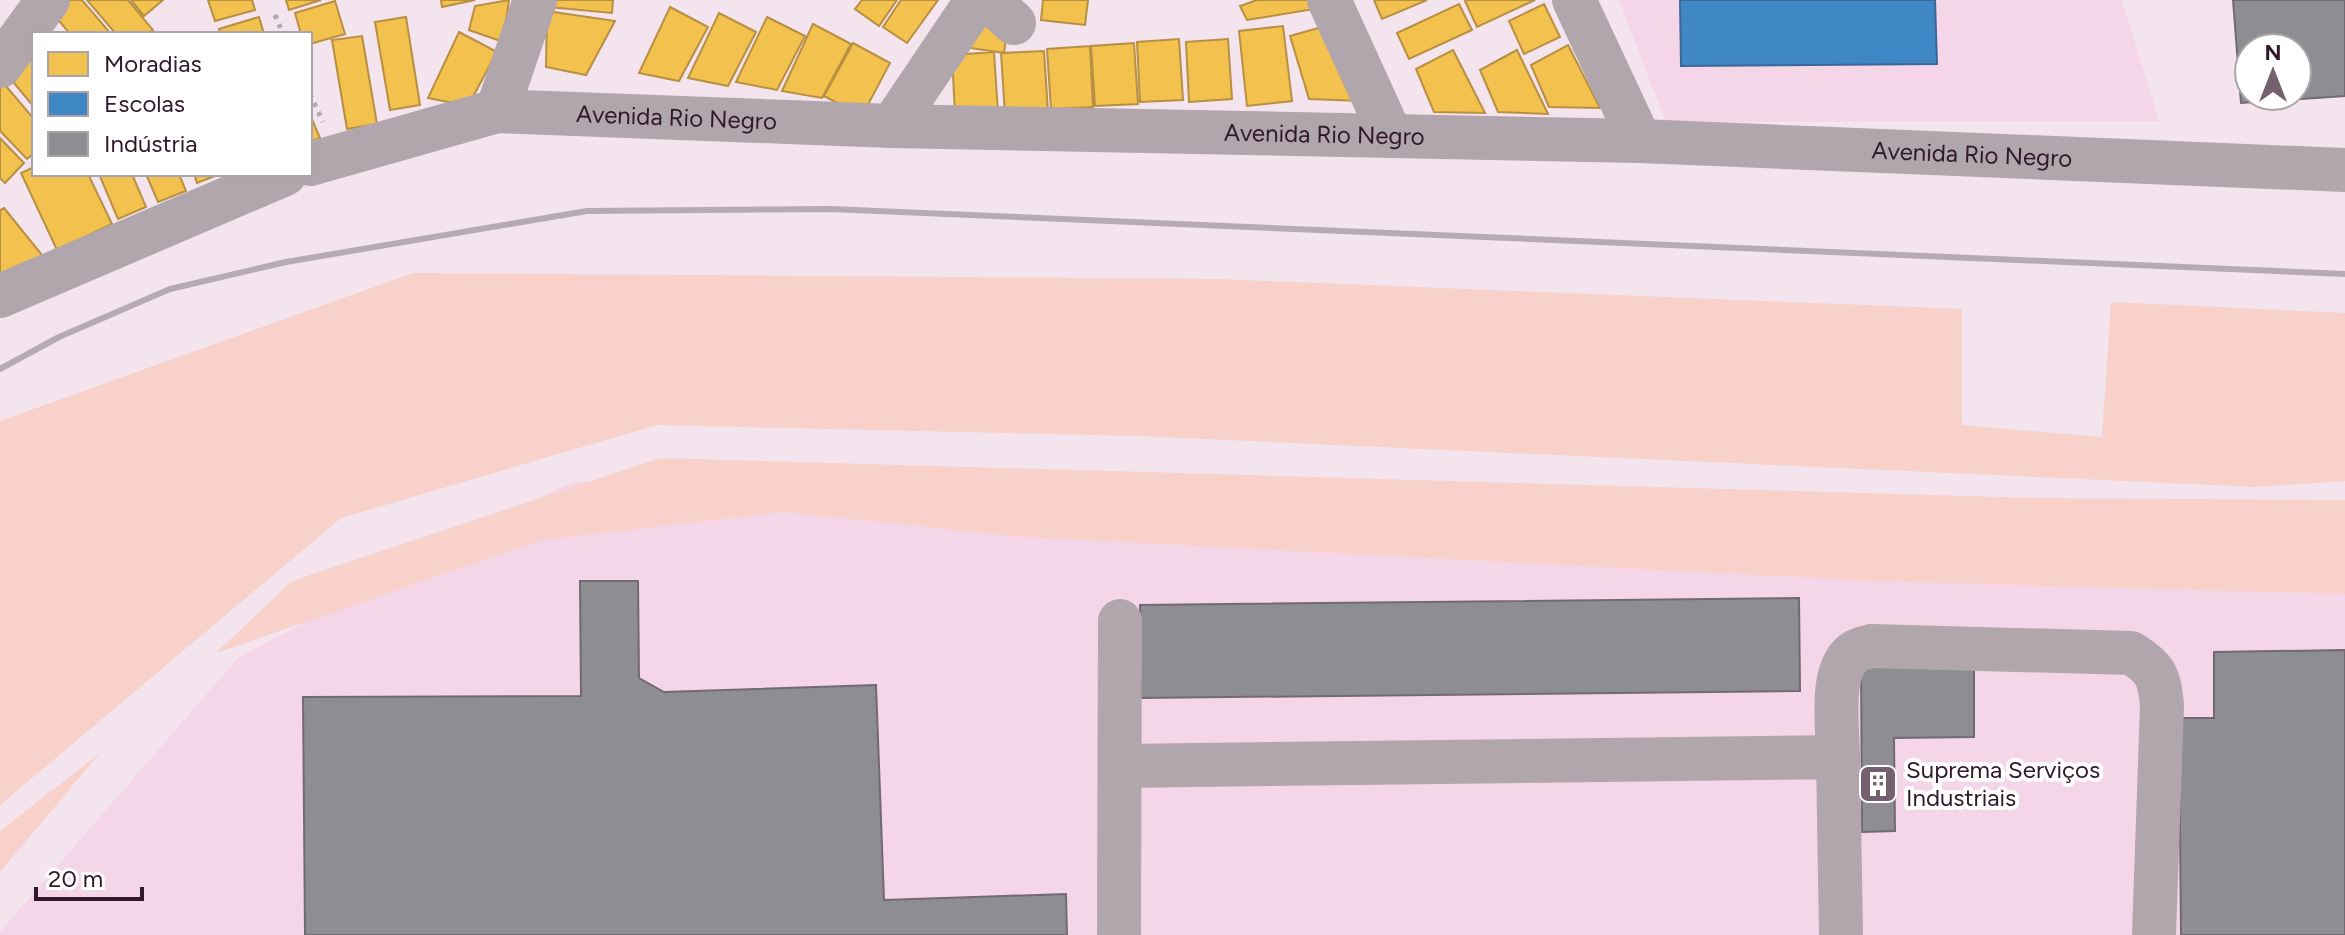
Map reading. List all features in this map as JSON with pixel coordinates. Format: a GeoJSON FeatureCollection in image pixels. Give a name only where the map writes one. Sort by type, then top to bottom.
{"type":"FeatureCollection","features":[{"type":"Feature","properties":{"kind":"street"},"geometry":{"type":"LineString","coordinates":[[0,66],[48,0]]}},
{"type":"Feature","properties":{"kind":"street"},"geometry":{"type":"LineString","coordinates":[[497,111],[535,0]]}},
{"type":"Feature","properties":{"kind":"street"},"geometry":{"type":"LineString","coordinates":[[892,126],[977,0]]}},
{"type":"Feature","properties":{"kind":"street"},"geometry":{"type":"LineString","coordinates":[[1329,0],[1391,136]]}},
{"type":"Feature","properties":{"kind":"street"},"geometry":{"type":"LineString","coordinates":[[1574,0],[1640,141]]}},
{"type":"Feature","properties":{"kind":"street","name":"Avenida Rio Negro"},"geometry":{"type":"LineString","coordinates":[[312,163],[497,111],[892,126],[1640,141],[2345,170]]}},
{"type":"Feature","properties":{"kind":"street"},"geometry":{"type":"LineString","coordinates":[[0,296],[280,176]]}},
{"type":"Feature","properties":{"kind":"street"},"geometry":{"type":"LineString","coordinates":[[1119,935],[1120,621]]}},
{"type":"Feature","properties":{"kind":"street"},"geometry":{"type":"LineString","coordinates":[[1841,935],[1838,680],[1844,663],[1854,652],[1871,646],[2131,653],[2150,664],[2160,682],[2162,705],[2154,935]]}},
{"type":"Feature","properties":{"kind":"street"},"geometry":{"type":"LineString","coordinates":[[1120,766],[1838,757]]}},
{"type":"Feature","properties":{"kind":"path"},"geometry":{"type":"LineString","coordinates":[[275,15],[282,32]]}},
{"type":"Feature","properties":{"kind":"shaded area"},"geometry":{"type":"Polygon","coordinates":[[[1619,0],[2122,0],[2159,121],[1666,122],[1619,0]]]}},
{"type":"Feature","properties":{"kind":"shaded area"},"geometry":{"type":"Polygon","coordinates":[[[413,273],[1218,279],[1962,309],[1962,425],[2102,437],[2111,302],[2345,313],[2345,481],[2256,487],[1139,436],[657,425],[341,518],[0,805],[0,421],[413,273]]]}},
{"type":"Feature","properties":{"kind":"shaded area"},"geometry":{"type":"Polygon","coordinates":[[[660,458],[2035,498],[2345,500],[2345,594],[1872,581],[1024,537],[783,512],[542,540],[216,653],[292,581],[660,458]]]}},
{"type":"Feature","properties":{"kind":"shaded area"},"geometry":{"type":"Polygon","coordinates":[[[573,481],[2345,594],[2345,935],[0,935],[238,658],[573,481]]]}},
{"type":"Feature","properties":{"kind":"shaded area"},"geometry":{"type":"Polygon","coordinates":[[[100,753],[0,872],[0,831],[100,753]]]}},
{"type":"Feature","properties":{"kind":"building: Moradias"},"geometry":{"type":"Polygon","coordinates":[[[62,0],[82,0],[109,32],[68,32],[50,10],[62,0]]]}},
{"type":"Feature","properties":{"kind":"building: Moradias"},"geometry":{"type":"Polygon","coordinates":[[[87,0],[128,0],[153,30],[114,32],[87,0]]]}},
{"type":"Feature","properties":{"kind":"building: Moradias"},"geometry":{"type":"Polygon","coordinates":[[[131,0],[163,0],[144,16],[131,0]]]}},
{"type":"Feature","properties":{"kind":"building: Moradias"},"geometry":{"type":"Polygon","coordinates":[[[208,0],[252,0],[255,10],[215,21],[208,0]]]}},
{"type":"Feature","properties":{"kind":"building: Moradias"},"geometry":{"type":"Polygon","coordinates":[[[286,0],[321,0],[289,10],[286,0]]]}},
{"type":"Feature","properties":{"kind":"building: Moradias"},"geometry":{"type":"Polygon","coordinates":[[[441,0],[475,0],[442,7],[441,0]]]}},
{"type":"Feature","properties":{"kind":"building: Moradias"},"geometry":{"type":"Polygon","coordinates":[[[509,0],[503,42],[469,30],[475,6],[509,0]]]}},
{"type":"Feature","properties":{"kind":"building: Moradias"},"geometry":{"type":"Polygon","coordinates":[[[550,0],[613,0],[612,13],[549,7],[550,0]]]}},
{"type":"Feature","properties":{"kind":"building: Moradias"},"geometry":{"type":"Polygon","coordinates":[[[862,0],[897,0],[879,26],[855,9],[862,0]]]}},
{"type":"Feature","properties":{"kind":"building: Moradias"},"geometry":{"type":"Polygon","coordinates":[[[901,0],[938,0],[907,43],[883,27],[901,0]]]}},
{"type":"Feature","properties":{"kind":"building: Moradias"},"geometry":{"type":"Polygon","coordinates":[[[1043,0],[1088,0],[1085,25],[1041,20],[1043,0]]]}},
{"type":"Feature","properties":{"kind":"building: Moradias"},"geometry":{"type":"Polygon","coordinates":[[[1257,0],[1311,0],[1314,9],[1247,20],[1240,6],[1257,0]]]}},
{"type":"Feature","properties":{"kind":"building: Moradias"},"geometry":{"type":"Polygon","coordinates":[[[1374,0],[1427,0],[1382,19],[1374,0]]]}},
{"type":"Feature","properties":{"kind":"building: Moradias"},"geometry":{"type":"Polygon","coordinates":[[[1535,0],[1477,27],[1465,1],[1535,0]]]}},
{"type":"Feature","properties":{"kind":"building: Moradias"},"geometry":{"type":"Polygon","coordinates":[[[335,1],[345,34],[312,43],[312,32],[300,32],[295,13],[335,1]]]}},
{"type":"Feature","properties":{"kind":"building: Moradias"},"geometry":{"type":"Polygon","coordinates":[[[1459,4],[1472,30],[1409,59],[1397,33],[1459,4]]]}},
{"type":"Feature","properties":{"kind":"building: Moradias"},"geometry":{"type":"Polygon","coordinates":[[[1544,4],[1560,37],[1524,54],[1509,21],[1544,4]]]}},
{"type":"Feature","properties":{"kind":"building: Moradias"},"geometry":{"type":"Polygon","coordinates":[[[670,7],[708,27],[679,81],[639,73],[670,7]]]}},
{"type":"Feature","properties":{"kind":"building: Moradias"},"geometry":{"type":"Polygon","coordinates":[[[547,11],[615,21],[586,75],[546,67],[547,11]]]}},
{"type":"Feature","properties":{"kind":"building: Moradias"},"geometry":{"type":"Polygon","coordinates":[[[719,13],[756,32],[728,86],[688,78],[719,13]]]}},
{"type":"Feature","properties":{"kind":"building: Moradias"},"geometry":{"type":"Polygon","coordinates":[[[259,17],[263,32],[220,32],[219,29],[259,17]]]}},
{"type":"Feature","properties":{"kind":"building: Moradias"},"geometry":{"type":"Polygon","coordinates":[[[406,17],[420,105],[390,110],[375,22],[406,17]]]}},
{"type":"Feature","properties":{"kind":"building: Moradias"},"geometry":{"type":"Polygon","coordinates":[[[767,17],[805,36],[777,90],[736,82],[767,17]]]}},
{"type":"Feature","properties":{"kind":"building: Moradias"},"geometry":{"type":"Polygon","coordinates":[[[968,20],[1008,25],[1004,53],[964,47],[968,20]]]}},
{"type":"Feature","properties":{"kind":"building: Moradias"},"geometry":{"type":"Polygon","coordinates":[[[813,24],[851,44],[822,98],[782,91],[813,24]]]}},
{"type":"Feature","properties":{"kind":"building: Moradias"},"geometry":{"type":"Polygon","coordinates":[[[1283,26],[1292,101],[1247,106],[1239,31],[1283,26]]]}},
{"type":"Feature","properties":{"kind":"building: Moradias"},"geometry":{"type":"Polygon","coordinates":[[[1322,27],[1360,101],[1309,99],[1290,36],[1322,27]]]}},
{"type":"Feature","properties":{"kind":"building: Moradias"},"geometry":{"type":"Polygon","coordinates":[[[459,32],[497,52],[468,106],[428,98],[459,32]]]}},
{"type":"Feature","properties":{"kind":"building: Moradias"},"geometry":{"type":"Polygon","coordinates":[[[362,36],[377,124],[347,129],[332,40],[362,36]]]}},
{"type":"Feature","properties":{"kind":"building: Moradias"},"geometry":{"type":"Polygon","coordinates":[[[1179,39],[1183,100],[1140,102],[1137,42],[1179,39]]]}},
{"type":"Feature","properties":{"kind":"building: Moradias"},"geometry":{"type":"Polygon","coordinates":[[[1228,39],[1232,99],[1189,102],[1186,42],[1228,39]]]}},
{"type":"Feature","properties":{"kind":"building: Moradias"},"geometry":{"type":"Polygon","coordinates":[[[853,43],[890,63],[862,116],[824,96],[853,43]]]}},
{"type":"Feature","properties":{"kind":"building: Moradias"},"geometry":{"type":"Polygon","coordinates":[[[1134,43],[1138,104],[1095,106],[1091,46],[1134,43]]]}},
{"type":"Feature","properties":{"kind":"building: Moradias"},"geometry":{"type":"Polygon","coordinates":[[[1568,45],[1600,108],[1549,107],[1531,65],[1568,45]]]}},
{"type":"Feature","properties":{"kind":"building: Moradias"},"geometry":{"type":"Polygon","coordinates":[[[1090,46],[1093,107],[1051,109],[1047,49],[1090,46]]]}},
{"type":"Feature","properties":{"kind":"building: Moradias"},"geometry":{"type":"Polygon","coordinates":[[[27,50],[32,56],[32,105],[3,70],[27,50]]]}},
{"type":"Feature","properties":{"kind":"building: Moradias"},"geometry":{"type":"Polygon","coordinates":[[[1453,50],[1485,113],[1434,112],[1416,69],[1453,50]]]}},
{"type":"Feature","properties":{"kind":"building: Moradias"},"geometry":{"type":"Polygon","coordinates":[[[1517,50],[1548,114],[1498,112],[1480,70],[1517,50]]]}},
{"type":"Feature","properties":{"kind":"building: Moradias"},"geometry":{"type":"Polygon","coordinates":[[[1044,51],[1048,112],[1005,114],[1001,53],[1044,51]]]}},
{"type":"Feature","properties":{"kind":"building: Moradias"},"geometry":{"type":"Polygon","coordinates":[[[994,52],[998,113],[955,115],[952,55],[994,52]]]}},
{"type":"Feature","properties":{"kind":"building: Moradias"},"geometry":{"type":"Polygon","coordinates":[[[0,79],[32,117],[32,155],[27,159],[0,131],[0,79]]]}},
{"type":"Feature","properties":{"kind":"building: Moradias"},"geometry":{"type":"Polygon","coordinates":[[[312,120],[320,138],[312,141],[312,120]]]}},
{"type":"Feature","properties":{"kind":"building: Moradias"},"geometry":{"type":"Polygon","coordinates":[[[0,138],[24,163],[5,183],[0,178],[0,138]]]}},
{"type":"Feature","properties":{"kind":"building: Moradias"},"geometry":{"type":"Polygon","coordinates":[[[32,168],[32,176],[89,176],[112,224],[57,250],[21,173],[32,168]]]}},
{"type":"Feature","properties":{"kind":"building: Moradias"},"geometry":{"type":"Polygon","coordinates":[[[100,176],[133,176],[146,207],[118,219],[100,176]]]}},
{"type":"Feature","properties":{"kind":"building: Moradias"},"geometry":{"type":"Polygon","coordinates":[[[147,176],[180,176],[186,191],[158,202],[147,176]]]}},
{"type":"Feature","properties":{"kind":"building: Moradias"},"geometry":{"type":"Polygon","coordinates":[[[195,176],[215,176],[197,183],[195,176]]]}},
{"type":"Feature","properties":{"kind":"building: Moradias"},"geometry":{"type":"Polygon","coordinates":[[[4,208],[46,260],[0,278],[0,210],[4,208]]]}},
{"type":"Feature","properties":{"kind":"building: Escolas"},"geometry":{"type":"Polygon","coordinates":[[[1680,0],[1935,0],[1937,64],[1681,66],[1680,0]]]}},
{"type":"Feature","properties":{"kind":"building: Indústria"},"geometry":{"type":"Polygon","coordinates":[[[2233,0],[2345,0],[2345,96],[2313,98],[2313,32],[2235,32],[2233,0]]]}},
{"type":"Feature","properties":{"kind":"building: Indústria"},"geometry":{"type":"Polygon","coordinates":[[[580,581],[638,581],[639,678],[664,692],[876,685],[884,900],[1066,894],[1067,935],[305,935],[303,697],[581,696],[580,581]]]}},
{"type":"Feature","properties":{"kind":"building: Indústria"},"geometry":{"type":"Polygon","coordinates":[[[1799,598],[1800,691],[1141,698],[1140,605],[1799,598]]]}},
{"type":"Feature","properties":{"kind":"building: Indústria"},"geometry":{"type":"Polygon","coordinates":[[[2345,650],[2345,935],[2181,935],[2179,718],[2214,718],[2214,652],[2345,650]]]}},
{"type":"Feature","properties":{"kind":"building: Indústria","name":"Suprema Serviços Industriais"},"geometry":{"type":"Polygon","coordinates":[[[1974,654],[1974,737],[1894,738],[1895,831],[1862,832],[1861,655],[1974,654]]]}},
{"type":"Feature","properties":{"kind":"railway"},"geometry":{"type":"LineString","coordinates":[[0,369],[59,337],[170,289],[286,262],[587,211],[830,209],[2345,274]]}},
{"type":"Feature","properties":{"kind":"place","name":"Suprema Serviços Industriais"},"geometry":{"type":"Point","coordinates":[1878,784]}}]}
